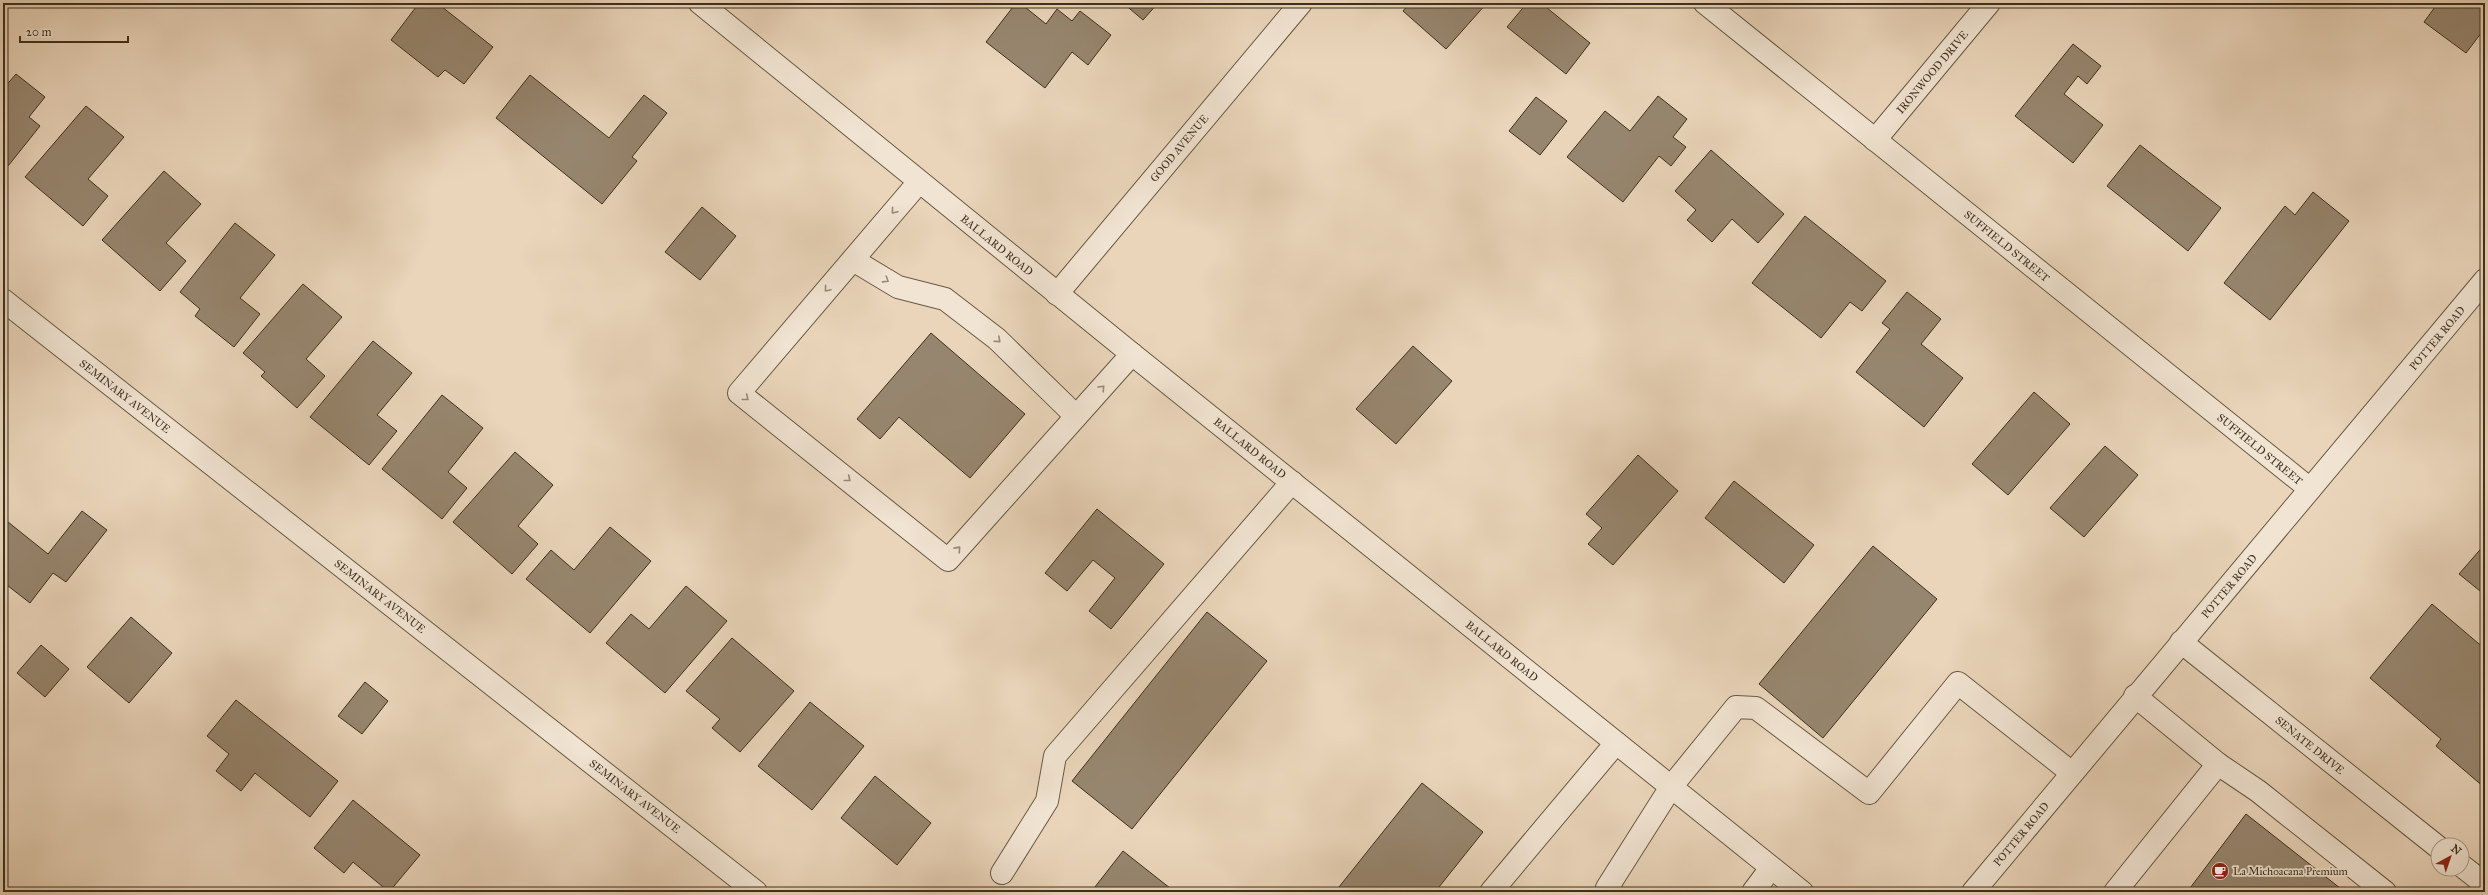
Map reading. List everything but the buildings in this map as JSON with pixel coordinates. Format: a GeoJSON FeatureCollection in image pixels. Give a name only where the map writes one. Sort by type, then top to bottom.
{"type":"FeatureCollection","features":[{"type":"Feature","properties":{"kind":"street","name":"BALLARD ROAD"},"geometry":{"type":"LineString","coordinates":[[700,3],[1057,294],[1802,892]]}},
{"type":"Feature","properties":{"kind":"street","name":"GOOD AVENUE"},"geometry":{"type":"LineString","coordinates":[[1057,294],[1301,3]]}},
{"type":"Feature","properties":{"kind":"street","name":"SUFFIELD STREET"},"geometry":{"type":"LineString","coordinates":[[1705,3],[2310,489]]}},
{"type":"Feature","properties":{"kind":"street","name":"IRONWOOD DRIVE"},"geometry":{"type":"LineString","coordinates":[[1875,140],[1989,3]]}},
{"type":"Feature","properties":{"kind":"street"},"geometry":{"type":"LineString","coordinates":[[919,182],[740,392],[948,560],[1132,354]]}},
{"type":"Feature","properties":{"kind":"street"},"geometry":{"type":"LineString","coordinates":[[853,260],[898,287],[945,300],[997,339],[1076,416]]}},
{"type":"Feature","properties":{"kind":"street","name":"POTTER ROAD"},"geometry":{"type":"LineString","coordinates":[[1972,892],[2485,280]]}},
{"type":"Feature","properties":{"kind":"street","name":"SEMINARY AVENUE"},"geometry":{"type":"LineString","coordinates":[[3,300],[756,892]]}},
{"type":"Feature","properties":{"kind":"street"},"geometry":{"type":"LineString","coordinates":[[1002,873],[1047,801],[1055,756],[1292,482]]}},
{"type":"Feature","properties":{"kind":"street","name":"SENATE DRIVE"},"geometry":{"type":"LineString","coordinates":[[2181,642],[2430,841]]}},
{"type":"Feature","properties":{"kind":"street"},"geometry":{"type":"LineString","coordinates":[[1612,892],[1607,888],[1672,787],[1736,707],[1756,708],[1868,793],[1958,683],[2072,773]]}},
{"type":"Feature","properties":{"kind":"street"},"geometry":{"type":"LineString","coordinates":[[2135,696],[2218,764],[2258,791],[2385,892]]}},
{"type":"Feature","properties":{"kind":"street"},"geometry":{"type":"LineString","coordinates":[[1492,892],[1616,743]]}},
{"type":"Feature","properties":{"kind":"street"},"geometry":{"type":"LineString","coordinates":[[2115,892],[2218,764]]}},
{"type":"Feature","properties":{"kind":"street"},"geometry":{"type":"LineString","coordinates":[[1753,892],[1771,868]]}},
{"type":"Feature","properties":{"kind":"street"},"geometry":{"type":"LineString","coordinates":[[2470,872],[2485,884]]}},
{"type":"Feature","properties":{"kind":"place","name":"La Michoacana Premium"},"geometry":{"type":"Point","coordinates":[2220,871]}}]}
